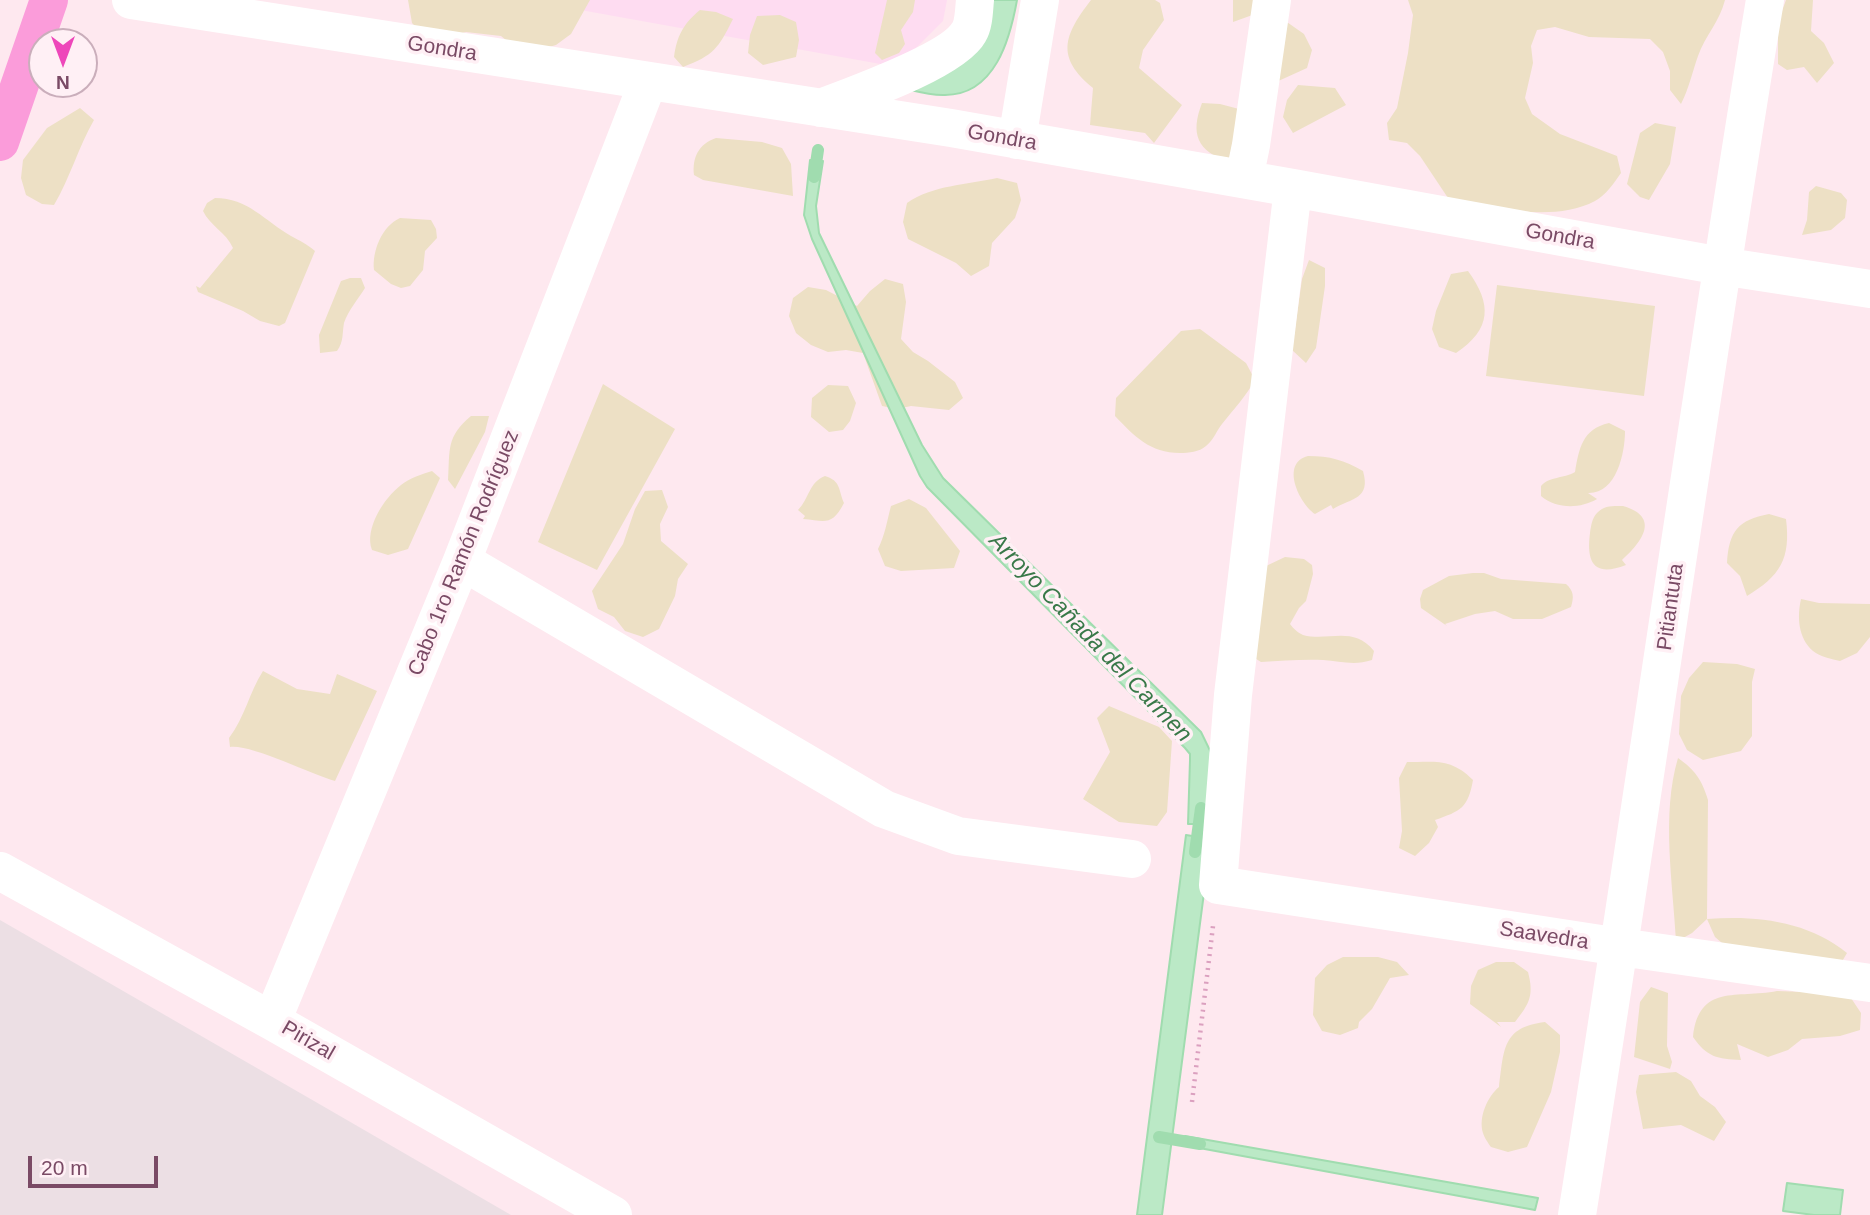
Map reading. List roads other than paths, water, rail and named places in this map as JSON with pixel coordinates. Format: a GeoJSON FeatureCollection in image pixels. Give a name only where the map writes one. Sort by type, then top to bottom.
{"type":"FeatureCollection","features":[{"type":"Feature","properties":{"kind":"highway"},"geometry":{"type":"LineString","coordinates":[[0,142],[49,0]]}},
{"type":"Feature","properties":{"kind":"street","name":"Gondra"},"geometry":{"type":"LineString","coordinates":[[131,0],[951,128],[1721,266],[1870,289]]}},
{"type":"Feature","properties":{"kind":"street"},"geometry":{"type":"LineString","coordinates":[[828,110],[955,48],[970,31],[975,0]]}},
{"type":"Feature","properties":{"kind":"street"},"geometry":{"type":"LineString","coordinates":[[1017,141],[1040,0]]}},
{"type":"Feature","properties":{"kind":"street"},"geometry":{"type":"LineString","coordinates":[[1244,179],[1272,0]]}},
{"type":"Feature","properties":{"kind":"street","name":"Pitiantuta"},"geometry":{"type":"LineString","coordinates":[[1577,1215],[1620,947],[1721,266],[1765,0]]}},
{"type":"Feature","properties":{"kind":"street","name":"Cabo 1ro Ramón Rodríguez"},"geometry":{"type":"LineString","coordinates":[[272,1021],[462,561],[648,82]]}},
{"type":"Feature","properties":{"kind":"street","name":"Saavedra"},"geometry":{"type":"LineString","coordinates":[[1293,188],[1233,695],[1218,885],[1620,947],[1870,982]]}},
{"type":"Feature","properties":{"kind":"street"},"geometry":{"type":"LineString","coordinates":[[462,561],[884,809],[958,836],[1132,859]]}},
{"type":"Feature","properties":{"kind":"street","name":"Pirizal"},"geometry":{"type":"LineString","coordinates":[[0,872],[272,1021],[613,1215]]}},
{"type":"Feature","properties":{"kind":"water"},"geometry":{"type":"Polygon","coordinates":[[[989,0],[1017,0],[1004,47],[988,75],[976,86],[962,93],[927,94],[897,87],[989,0]]]}},
{"type":"Feature","properties":{"kind":"water"},"geometry":{"type":"Polygon","coordinates":[[[810,160],[823,161],[816,206],[819,233],[922,445],[943,478],[1201,732],[1216,763],[1213,824],[1188,824],[1190,754],[1185,748],[927,487],[920,476],[812,239],[804,215],[810,160]]]}},
{"type":"Feature","properties":{"kind":"water"},"geometry":{"type":"Polygon","coordinates":[[[1186,835],[1211,839],[1162,1215],[1137,1215],[1186,835]]]}},
{"type":"Feature","properties":{"kind":"water"},"geometry":{"type":"Polygon","coordinates":[[[1185,1136],[1538,1198],[1535,1210],[1183,1145],[1185,1136]]]}},
{"type":"Feature","properties":{"kind":"water"},"geometry":{"type":"Polygon","coordinates":[[[1787,1183],[1843,1190],[1840,1215],[1783,1211],[1787,1183]]]}},
{"type":"Feature","properties":{"kind":"waterway","name":"Arroyo Cañada del Carmen"},"geometry":{"type":"LineString","coordinates":[[814,177],[818,150]]}},
{"type":"Feature","properties":{"kind":"waterway","name":"Arroyo Cañada del Carmen"},"geometry":{"type":"LineString","coordinates":[[1195,852],[1201,808]]}},
{"type":"Feature","properties":{"kind":"waterway"},"geometry":{"type":"LineString","coordinates":[[1159,1137],[1200,1144]]}}]}
